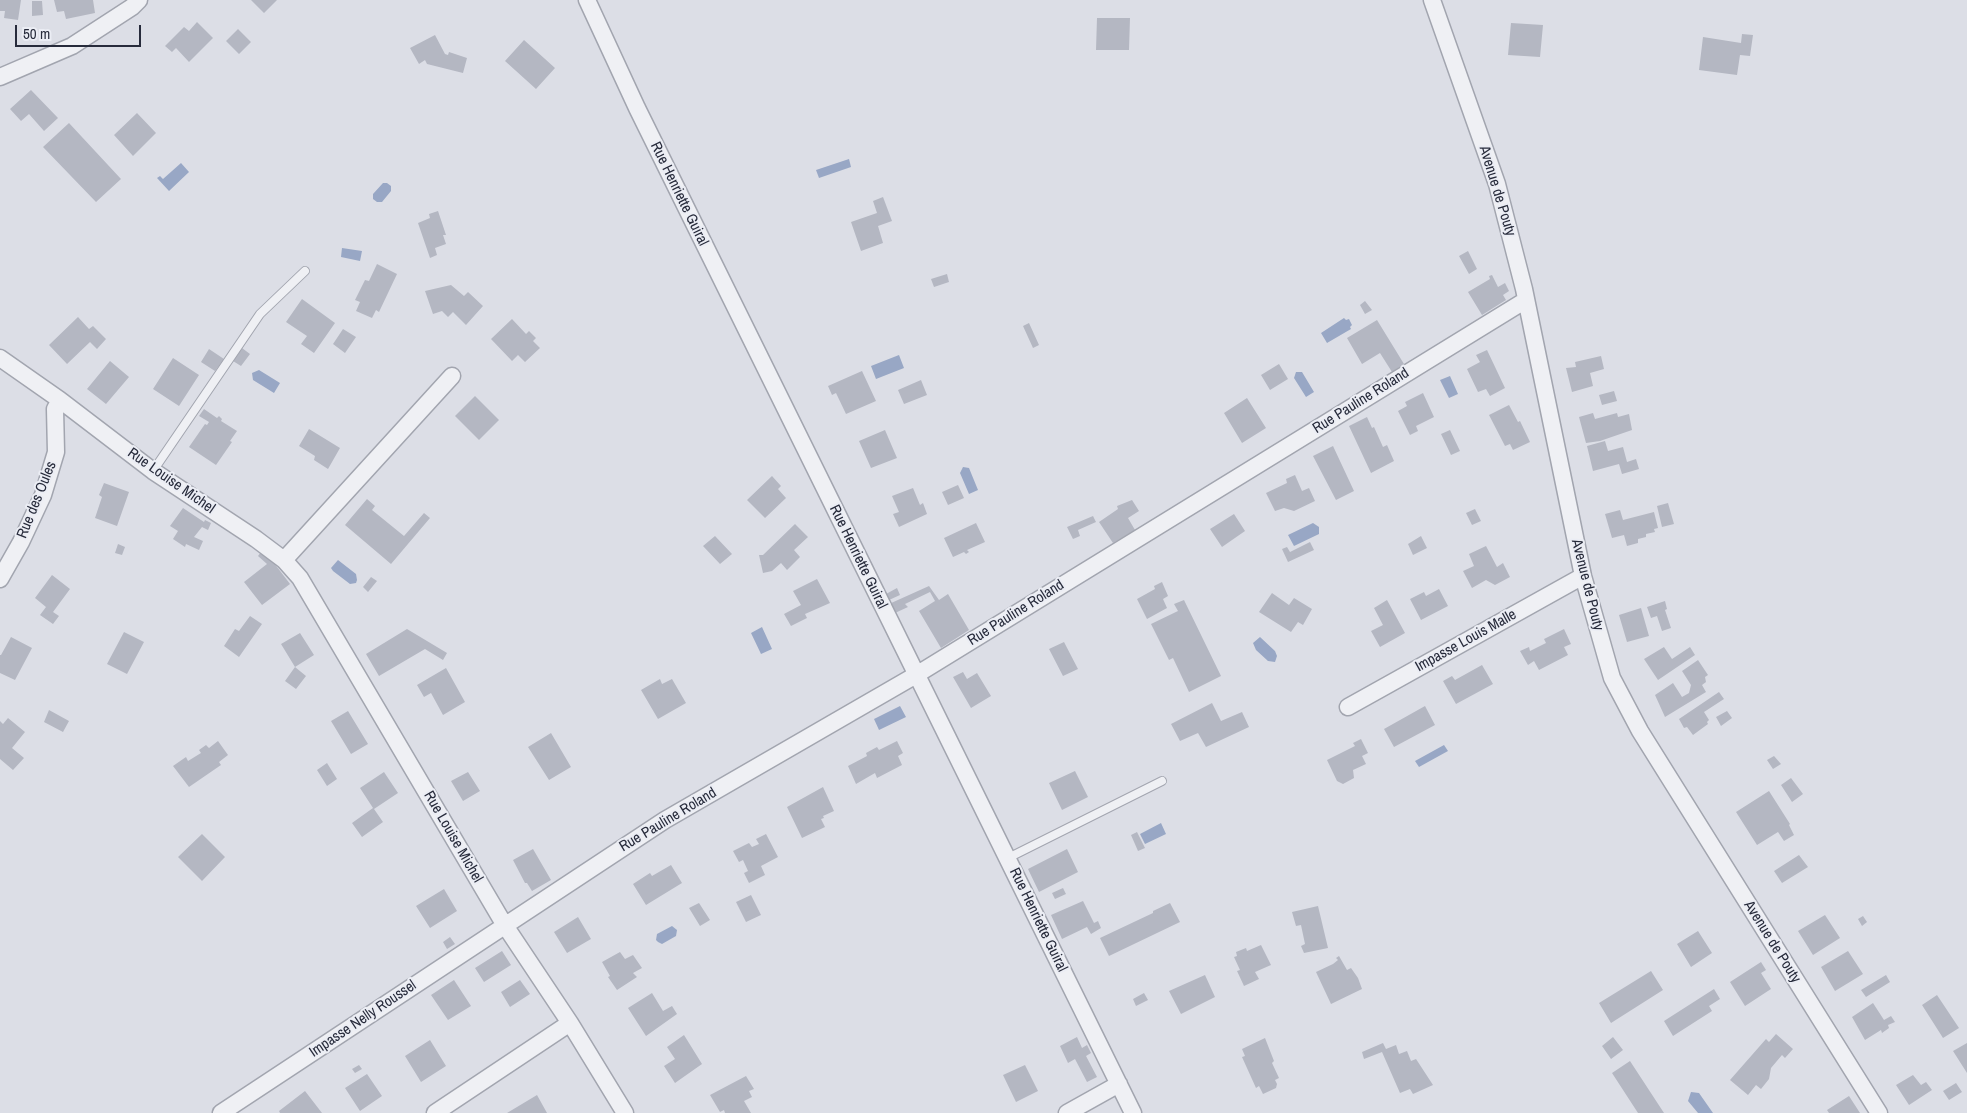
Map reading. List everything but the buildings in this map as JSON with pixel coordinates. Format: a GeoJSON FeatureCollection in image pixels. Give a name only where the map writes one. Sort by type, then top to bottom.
{"type":"FeatureCollection","features":[{"type":"Feature","properties":{"kind":"street"},"geometry":{"type":"LineString","coordinates":[[0,77],[72,46],[132,7],[139,0]]}},
{"type":"Feature","properties":{"kind":"street","name":"Rue Henriette Guiral"},"geometry":{"type":"LineString","coordinates":[[587,0],[637,108],[1133,1113]]}},
{"type":"Feature","properties":{"kind":"street","name":"Avenue de Pouty"},"geometry":{"type":"LineString","coordinates":[[1432,0],[1497,184],[1526,300],[1583,576],[1612,678],[1640,731],[1879,1113]]}},
{"type":"Feature","properties":{"kind":"street","name":"Rue Pauline Roland"},"geometry":{"type":"LineString","coordinates":[[504,924],[664,820],[916,675],[1526,300]]}},
{"type":"Feature","properties":{"kind":"street"},"geometry":{"type":"LineString","coordinates":[[0,358],[60,400]]}},
{"type":"Feature","properties":{"kind":"street"},"geometry":{"type":"LineString","coordinates":[[284,560],[452,376]]}},
{"type":"Feature","properties":{"kind":"street","name":"Rue Louise Michel"},"geometry":{"type":"LineString","coordinates":[[60,400],[154,471],[256,539],[284,560],[300,578],[504,924],[570,1024],[625,1113]]}},
{"type":"Feature","properties":{"kind":"street","name":"Rue des Oules"},"geometry":{"type":"LineString","coordinates":[[0,579],[21,542],[43,495],[56,452],[55,410],[60,400]]}},
{"type":"Feature","properties":{"kind":"street","name":"Impasse Louis Malle"},"geometry":{"type":"LineString","coordinates":[[1348,707],[1583,576]]}},
{"type":"Feature","properties":{"kind":"street","name":"Impasse Nelly Roussel"},"geometry":{"type":"LineString","coordinates":[[221,1113],[504,924]]}},
{"type":"Feature","properties":{"kind":"street"},"geometry":{"type":"LineString","coordinates":[[435,1113],[570,1024]]}},
{"type":"Feature","properties":{"kind":"street"},"geometry":{"type":"LineString","coordinates":[[1067,1113],[1119,1084]]}},
{"type":"Feature","properties":{"kind":"lane"},"geometry":{"type":"LineString","coordinates":[[154,471],[260,314],[305,271]]}},
{"type":"Feature","properties":{"kind":"lane"},"geometry":{"type":"LineString","coordinates":[[1008,858],[1162,780]]}},
{"type":"Feature","properties":{"kind":"water"},"geometry":{"type":"Polygon","coordinates":[[[849,159],[851,167],[819,178],[816,170],[849,159]]]}},
{"type":"Feature","properties":{"kind":"water"},"geometry":{"type":"Polygon","coordinates":[[[181,163],[189,172],[169,191],[157,178],[160,176],[163,179],[181,163]]]}},
{"type":"Feature","properties":{"kind":"water"},"geometry":{"type":"Polygon","coordinates":[[[383,183],[391,186],[391,191],[382,202],[377,202],[373,199],[373,194],[383,183]]]}},
{"type":"Feature","properties":{"kind":"water"},"geometry":{"type":"Polygon","coordinates":[[[342,248],[362,251],[360,261],[341,257],[342,248]]]}},
{"type":"Feature","properties":{"kind":"water"},"geometry":{"type":"Polygon","coordinates":[[[1344,318],[1346,320],[1349,319],[1352,325],[1351,329],[1327,343],[1321,333],[1344,318]]]}},
{"type":"Feature","properties":{"kind":"water"},"geometry":{"type":"Polygon","coordinates":[[[899,355],[904,368],[876,379],[871,366],[899,355]]]}},
{"type":"Feature","properties":{"kind":"water"},"geometry":{"type":"Polygon","coordinates":[[[259,370],[280,383],[274,393],[253,380],[252,373],[259,370]]]}},
{"type":"Feature","properties":{"kind":"water"},"geometry":{"type":"Polygon","coordinates":[[[1296,372],[1302,372],[1314,392],[1306,397],[1294,378],[1296,372]]]}},
{"type":"Feature","properties":{"kind":"water"},"geometry":{"type":"Polygon","coordinates":[[[1450,376],[1458,394],[1449,398],[1440,380],[1450,376]]]}},
{"type":"Feature","properties":{"kind":"water"},"geometry":{"type":"Polygon","coordinates":[[[963,467],[969,468],[978,490],[969,494],[960,473],[963,467]]]}},
{"type":"Feature","properties":{"kind":"water"},"geometry":{"type":"Polygon","coordinates":[[[1313,523],[1319,527],[1319,534],[1294,546],[1288,535],[1313,523]]]}},
{"type":"Feature","properties":{"kind":"water"},"geometry":{"type":"Polygon","coordinates":[[[338,560],[356,574],[356,583],[350,584],[333,571],[331,568],[338,560]]]}},
{"type":"Feature","properties":{"kind":"water"},"geometry":{"type":"Polygon","coordinates":[[[762,627],[772,649],[761,654],[751,633],[762,627]]]}},
{"type":"Feature","properties":{"kind":"water"},"geometry":{"type":"Polygon","coordinates":[[[1260,637],[1275,651],[1277,656],[1275,662],[1268,661],[1256,650],[1253,643],[1260,637]]]}},
{"type":"Feature","properties":{"kind":"water"},"geometry":{"type":"Polygon","coordinates":[[[900,706],[906,717],[879,730],[874,719],[900,706]]]}},
{"type":"Feature","properties":{"kind":"water"},"geometry":{"type":"Polygon","coordinates":[[[1444,745],[1448,751],[1419,767],[1415,761],[1444,745]]]}},
{"type":"Feature","properties":{"kind":"water"},"geometry":{"type":"Polygon","coordinates":[[[1161,823],[1166,834],[1145,844],[1140,834],[1161,823]]]}},
{"type":"Feature","properties":{"kind":"water"},"geometry":{"type":"Polygon","coordinates":[[[672,926],[677,930],[676,936],[662,944],[656,940],[657,934],[672,926]]]}},
{"type":"Feature","properties":{"kind":"water"},"geometry":{"type":"Polygon","coordinates":[[[1691,1092],[1699,1093],[1713,1113],[1698,1113],[1688,1101],[1691,1092]]]}}]}
